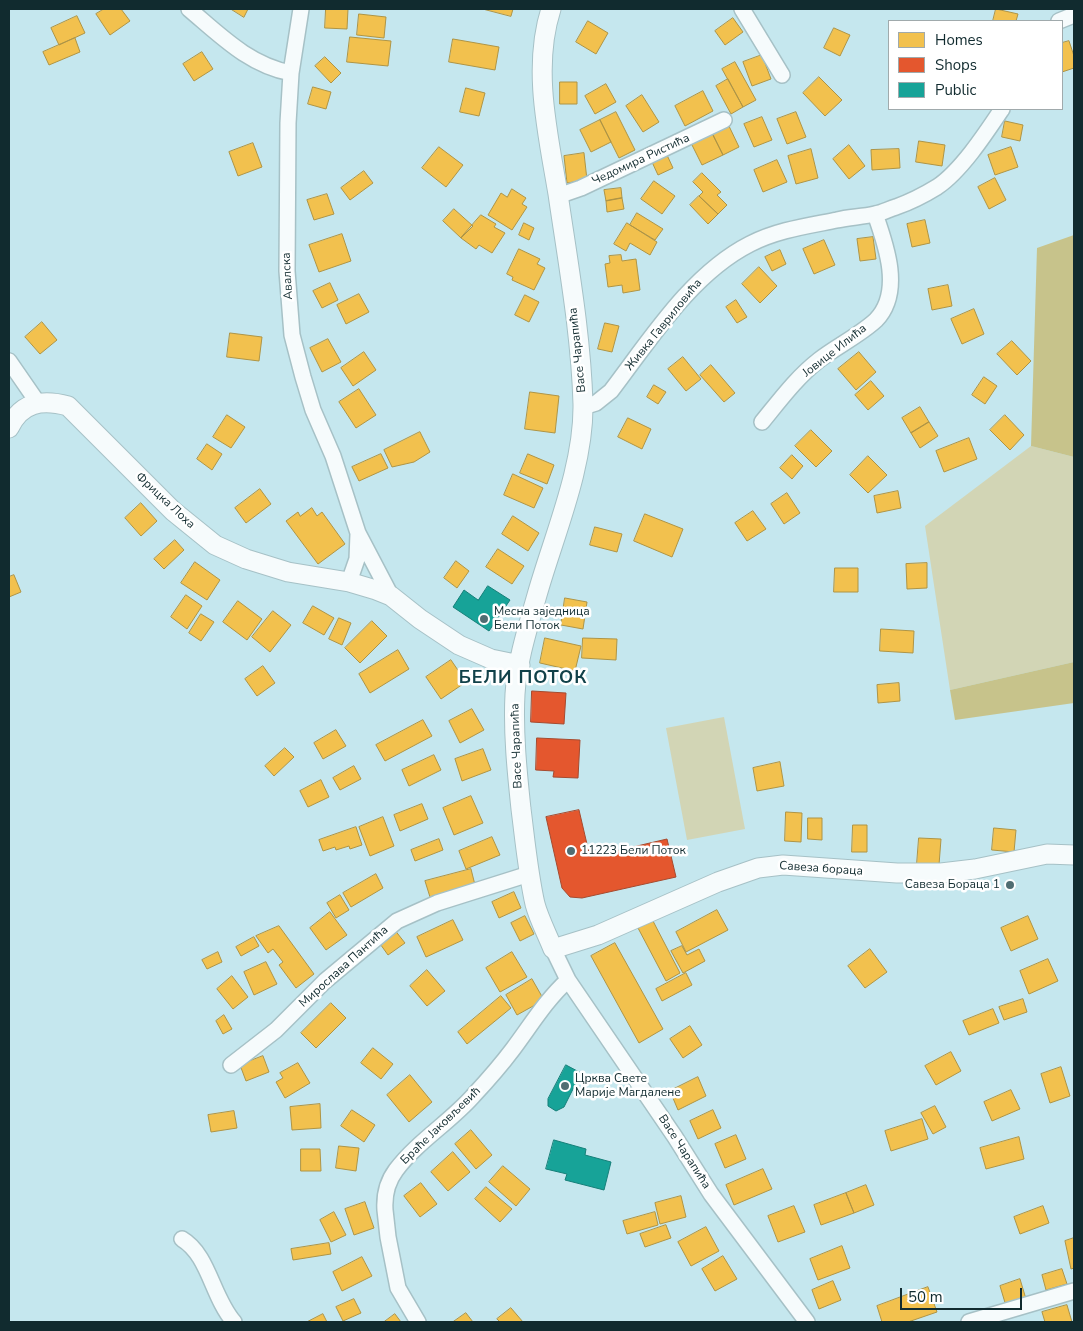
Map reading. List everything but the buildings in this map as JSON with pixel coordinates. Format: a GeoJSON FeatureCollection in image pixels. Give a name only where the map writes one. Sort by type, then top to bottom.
{"type":"FeatureCollection","features":[{"type":"Feature","properties":{"kind":"street"},"geometry":{"type":"LineString","coordinates":[[189,9],[241,52],[257,62],[291,73]]}},
{"type":"Feature","properties":{"kind":"street","name":"Авалска"},"geometry":{"type":"LineString","coordinates":[[301,9],[291,73],[288,123],[287,271],[292,335],[302,377],[313,410],[333,456],[358,533],[391,596]]}},
{"type":"Feature","properties":{"kind":"street","name":"Васе Чарапића"},"geometry":{"type":"LineString","coordinates":[[551,9],[543,46],[543,88],[580,352],[583,407],[577,460],[537,596],[515,694],[516,752],[529,874],[536,906],[552,949],[568,980],[675,1137],[716,1201],[807,1322]]}},
{"type":"Feature","properties":{"kind":"street"},"geometry":{"type":"LineString","coordinates":[[742,9],[782,75]]}},
{"type":"Feature","properties":{"kind":"street","name":"Живка Гавриловића"},"geometry":{"type":"LineString","coordinates":[[583,407],[604,398],[688,291],[728,257],[749,244],[784,230],[875,214],[905,203],[938,186],[951,176],[970,154],[1001,110]]}},
{"type":"Feature","properties":{"kind":"street","name":"Чедомира Ристића"},"geometry":{"type":"LineString","coordinates":[[558,196],[581,188],[724,120]]}},
{"type":"Feature","properties":{"kind":"street","name":"Јовице Илића"},"geometry":{"type":"LineString","coordinates":[[762,422],[797,381],[818,362],[876,319],[885,305],[891,284],[890,268],[875,214]]}},
{"type":"Feature","properties":{"kind":"street"},"geometry":{"type":"LineString","coordinates":[[9,361],[38,403],[20,413],[9,428]]}},
{"type":"Feature","properties":{"kind":"street","name":"Фрицка Лоха"},"geometry":{"type":"LineString","coordinates":[[38,403],[54,402],[68,406],[173,511],[215,545],[246,559],[293,573],[349,582]]}},
{"type":"Feature","properties":{"kind":"street","name":"Авалска"},"geometry":{"type":"LineString","coordinates":[[358,533],[356,559],[349,582],[391,596],[420,619],[459,645],[491,659],[520,665]]}},
{"type":"Feature","properties":{"kind":"street","name":"Савеза бораца"},"geometry":{"type":"LineString","coordinates":[[552,949],[598,935],[718,882],[758,868],[783,865],[889,873],[941,873],[976,869],[1046,854],[1074,855]]}},
{"type":"Feature","properties":{"kind":"street","name":"Мирослава Пантића"},"geometry":{"type":"LineString","coordinates":[[231,1065],[276,1030],[325,981],[397,921],[437,903],[529,874]]}},
{"type":"Feature","properties":{"kind":"street","name":"Браће Јаковљевић"},"geometry":{"type":"LineString","coordinates":[[418,1322],[398,1288],[395,1277],[384,1199],[388,1184],[403,1161],[458,1112],[488,1080],[546,1002],[568,980]]}},
{"type":"Feature","properties":{"kind":"street"},"geometry":{"type":"LineString","coordinates":[[182,1239],[191,1244],[201,1258],[224,1312],[234,1322]]}},
{"type":"Feature","properties":{"kind":"street"},"geometry":{"type":"LineString","coordinates":[[969,1322],[1074,1291]]}},
{"type":"Feature","properties":{"kind":"green space"},"geometry":{"type":"Polygon","coordinates":[[[1031,446],[1074,457],[1074,662],[950,690],[925,526],[1031,446]]]}},
{"type":"Feature","properties":{"kind":"green space"},"geometry":{"type":"Polygon","coordinates":[[[724,717],[745,829],[687,840],[666,728],[724,717]]]}},
{"type":"Feature","properties":{"kind":"shaded area"},"geometry":{"type":"Polygon","coordinates":[[[1074,235],[1074,457],[1031,446],[1037,248],[1074,235]]]}},
{"type":"Feature","properties":{"kind":"shaded area"},"geometry":{"type":"Polygon","coordinates":[[[1074,662],[1074,703],[955,720],[950,690],[1074,662]]]}},
{"type":"Feature","properties":{"kind":"place","name":"Месна заједница Бели Поток"},"geometry":{"type":"Point","coordinates":[484,619]}},
{"type":"Feature","properties":{"kind":"place","name":"11223 Бели Поток"},"geometry":{"type":"Point","coordinates":[571,851]}},
{"type":"Feature","properties":{"kind":"place","name":"Савеза Бораца 1"},"geometry":{"type":"Point","coordinates":[1010,885]}},
{"type":"Feature","properties":{"kind":"place","name":"Црква Свете Марије Магдалене"},"geometry":{"type":"Point","coordinates":[565,1086]}},
{"type":"Feature","properties":{"kind":"district","name":"БЕЛИ ПОТОК"},"geometry":{"type":"Point","coordinates":[523,679]}}]}
